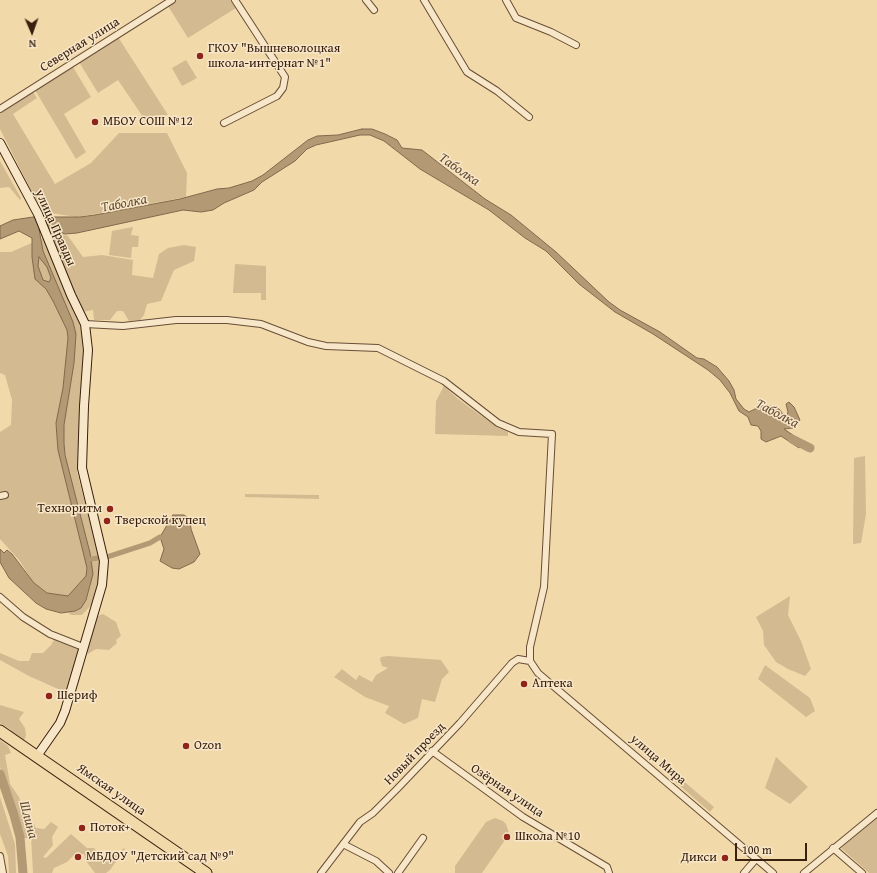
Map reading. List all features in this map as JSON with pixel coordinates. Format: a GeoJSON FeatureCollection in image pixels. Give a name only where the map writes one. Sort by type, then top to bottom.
{"type":"FeatureCollection","features":[{"type":"Feature","properties":{"kind":"highway","name":"Ямская улица"},"geometry":{"type":"LineString","coordinates":[[0,731],[206,873]]}},
{"type":"Feature","properties":{"kind":"street","name":"Северная улица"},"geometry":{"type":"LineString","coordinates":[[0,109],[172,0]]}},
{"type":"Feature","properties":{"kind":"street"},"geometry":{"type":"LineString","coordinates":[[224,123],[277,96],[283,88],[285,77],[285,74],[235,0]]}},
{"type":"Feature","properties":{"kind":"street"},"geometry":{"type":"LineString","coordinates":[[366,0],[374,10]]}},
{"type":"Feature","properties":{"kind":"street"},"geometry":{"type":"LineString","coordinates":[[424,0],[467,72],[497,91],[529,117]]}},
{"type":"Feature","properties":{"kind":"street"},"geometry":{"type":"LineString","coordinates":[[506,0],[516,18],[551,32],[576,45]]}},
{"type":"Feature","properties":{"kind":"street","name":"улица Правды"},"geometry":{"type":"LineString","coordinates":[[0,143],[38,214],[71,295],[85,324],[88,350],[82,468],[85,486],[103,551],[104,574],[60,723],[37,756]]}},
{"type":"Feature","properties":{"kind":"street"},"geometry":{"type":"LineString","coordinates":[[85,324],[123,326],[176,320],[228,320],[261,324],[308,342],[326,346],[378,348],[444,381],[498,423],[519,432],[552,434],[544,587],[530,647],[530,661]]}},
{"type":"Feature","properties":{"kind":"street"},"geometry":{"type":"LineString","coordinates":[[0,597],[23,617],[50,634],[83,647]]}},
{"type":"Feature","properties":{"kind":"street","name":"Новый проезд"},"geometry":{"type":"LineString","coordinates":[[320,873],[360,822],[373,813],[397,789],[460,723],[512,664],[518,659],[530,661]]}},
{"type":"Feature","properties":{"kind":"street","name":"улица Мира"},"geometry":{"type":"LineString","coordinates":[[530,661],[538,673],[773,873]]}},
{"type":"Feature","properties":{"kind":"street","name":"Озёрная улица"},"geometry":{"type":"LineString","coordinates":[[432,751],[523,817],[607,867],[609,873]]}},
{"type":"Feature","properties":{"kind":"street"},"geometry":{"type":"LineString","coordinates":[[804,873],[877,813]]}},
{"type":"Feature","properties":{"kind":"street"},"geometry":{"type":"LineString","coordinates":[[398,873],[423,838]]}},
{"type":"Feature","properties":{"kind":"street"},"geometry":{"type":"LineString","coordinates":[[343,844],[376,861],[389,873]]}},
{"type":"Feature","properties":{"kind":"street"},"geometry":{"type":"LineString","coordinates":[[833,848],[862,873]]}},
{"type":"Feature","properties":{"kind":"street"},"geometry":{"type":"LineString","coordinates":[[0,856],[3,873]]}},
{"type":"Feature","properties":{"kind":"street"},"geometry":{"type":"LineString","coordinates":[[744,873],[756,859]]}},
{"type":"Feature","properties":{"kind":"shaded area"},"geometry":{"type":"Polygon","coordinates":[[[177,0],[230,0],[236,8],[188,38],[168,6],[177,0]]]}},
{"type":"Feature","properties":{"kind":"shaded area"},"geometry":{"type":"Polygon","coordinates":[[[118,37],[168,115],[143,117],[118,80],[98,93],[79,62],[118,37]]]}},
{"type":"Feature","properties":{"kind":"shaded area"},"geometry":{"type":"Polygon","coordinates":[[[186,60],[197,78],[182,86],[172,68],[186,60]]]}},
{"type":"Feature","properties":{"kind":"shaded area"},"geometry":{"type":"Polygon","coordinates":[[[73,67],[91,97],[64,114],[86,152],[76,159],[35,90],[73,67]]]}},
{"type":"Feature","properties":{"kind":"shaded area"},"geometry":{"type":"Polygon","coordinates":[[[33,92],[37,98],[13,114],[55,184],[91,163],[119,133],[167,133],[187,173],[186,197],[76,217],[45,212],[35,198],[0,129],[0,114],[33,92]]]}},
{"type":"Feature","properties":{"kind":"shaded area"},"geometry":{"type":"Polygon","coordinates":[[[0,161],[21,198],[20,200],[9,187],[0,188],[0,161]]]}},
{"type":"Feature","properties":{"kind":"shaded area"},"geometry":{"type":"Polygon","coordinates":[[[133,227],[131,235],[139,236],[138,247],[132,247],[131,258],[109,255],[112,231],[133,227]]]}},
{"type":"Feature","properties":{"kind":"shaded area"},"geometry":{"type":"Polygon","coordinates":[[[56,232],[68,236],[83,257],[102,255],[133,260],[132,275],[153,278],[159,254],[168,248],[184,245],[196,247],[194,261],[174,270],[161,301],[147,304],[144,315],[140,320],[129,321],[123,311],[117,311],[110,320],[94,320],[93,310],[82,312],[51,237],[52,233],[56,232]]]}},
{"type":"Feature","properties":{"kind":"shaded area"},"geometry":{"type":"Polygon","coordinates":[[[43,238],[62,286],[80,323],[84,339],[77,472],[101,565],[93,603],[82,615],[71,615],[53,597],[34,583],[19,560],[0,539],[0,432],[11,425],[12,400],[5,375],[0,373],[0,252],[11,252],[43,238]]]}},
{"type":"Feature","properties":{"kind":"shaded area"},"geometry":{"type":"Polygon","coordinates":[[[235,264],[266,266],[266,300],[261,300],[261,293],[233,293],[235,264]]]}},
{"type":"Feature","properties":{"kind":"shaded area"},"geometry":{"type":"Polygon","coordinates":[[[444,386],[458,399],[498,428],[508,432],[508,436],[435,434],[436,401],[444,386]]]}},
{"type":"Feature","properties":{"kind":"shaded area"},"geometry":{"type":"Polygon","coordinates":[[[865,456],[866,514],[861,543],[853,544],[854,458],[865,456]]]}},
{"type":"Feature","properties":{"kind":"shaded area"},"geometry":{"type":"Polygon","coordinates":[[[245,494],[319,495],[319,499],[245,497],[245,494]]]}},
{"type":"Feature","properties":{"kind":"shaded area"},"geometry":{"type":"Polygon","coordinates":[[[790,596],[788,615],[801,641],[811,669],[805,676],[776,662],[764,645],[763,631],[756,617],[790,596]]]}},
{"type":"Feature","properties":{"kind":"shaded area"},"geometry":{"type":"Polygon","coordinates":[[[103,614],[116,622],[121,636],[116,640],[117,643],[109,650],[96,649],[88,654],[85,648],[95,617],[103,614]]]}},
{"type":"Feature","properties":{"kind":"shaded area"},"geometry":{"type":"Polygon","coordinates":[[[55,638],[80,648],[67,693],[29,676],[0,660],[0,653],[19,661],[29,661],[32,653],[43,653],[51,645],[55,638]]]}},
{"type":"Feature","properties":{"kind":"shaded area"},"geometry":{"type":"Polygon","coordinates":[[[388,656],[441,660],[449,672],[442,679],[435,702],[422,699],[418,718],[404,724],[385,713],[389,706],[365,697],[334,677],[342,669],[356,680],[359,675],[372,682],[376,675],[388,668],[382,666],[380,660],[381,657],[388,656]]]}},
{"type":"Feature","properties":{"kind":"shaded area"},"geometry":{"type":"Polygon","coordinates":[[[765,665],[810,698],[815,711],[806,717],[758,679],[765,665]]]}},
{"type":"Feature","properties":{"kind":"shaded area"},"geometry":{"type":"Polygon","coordinates":[[[0,705],[24,712],[19,719],[25,728],[26,736],[23,742],[11,734],[11,730],[0,723],[0,705]]]}},
{"type":"Feature","properties":{"kind":"shaded area"},"geometry":{"type":"Polygon","coordinates":[[[0,740],[8,746],[11,753],[5,755],[10,784],[19,797],[24,812],[29,815],[36,828],[44,829],[51,822],[58,827],[52,837],[53,845],[43,857],[46,858],[71,834],[87,848],[94,848],[103,858],[112,858],[124,848],[125,849],[110,870],[106,873],[95,873],[86,861],[84,854],[75,854],[67,862],[54,868],[52,873],[33,873],[31,836],[30,834],[29,838],[23,838],[0,767],[0,740]]]}},
{"type":"Feature","properties":{"kind":"shaded area"},"geometry":{"type":"Polygon","coordinates":[[[776,757],[808,787],[790,804],[765,788],[776,757]]]}},
{"type":"Feature","properties":{"kind":"shaded area"},"geometry":{"type":"Polygon","coordinates":[[[674,773],[714,807],[710,812],[670,777],[674,773]]]}},
{"type":"Feature","properties":{"kind":"shaded area"},"geometry":{"type":"Polygon","coordinates":[[[0,797],[15,844],[16,873],[9,873],[8,856],[0,834],[0,797]]]}},
{"type":"Feature","properties":{"kind":"shaded area"},"geometry":{"type":"Polygon","coordinates":[[[877,817],[877,873],[869,873],[841,848],[877,817]]]}},
{"type":"Feature","properties":{"kind":"shaded area"},"geometry":{"type":"Polygon","coordinates":[[[495,818],[506,824],[509,833],[482,873],[455,873],[455,866],[486,822],[495,818]]]}},
{"type":"Feature","properties":{"kind":"water"},"geometry":{"type":"Polygon","coordinates":[[[362,129],[372,129],[397,140],[402,148],[422,150],[485,199],[511,215],[556,252],[609,302],[620,310],[660,332],[697,358],[704,359],[717,367],[729,381],[734,390],[736,399],[744,409],[749,412],[761,406],[770,406],[779,409],[783,414],[787,415],[788,412],[786,404],[789,402],[794,407],[800,420],[793,428],[784,429],[803,442],[799,448],[781,436],[766,442],[761,439],[761,431],[758,426],[751,425],[748,417],[739,411],[730,393],[720,380],[708,370],[653,334],[615,312],[579,284],[546,251],[525,238],[489,210],[420,169],[384,141],[370,135],[360,135],[316,145],[307,149],[295,161],[262,182],[254,190],[224,203],[213,210],[201,212],[183,210],[77,233],[65,234],[50,228],[39,229],[43,251],[73,322],[76,334],[74,363],[64,425],[64,443],[65,455],[90,553],[93,574],[86,600],[81,608],[75,611],[61,613],[46,609],[36,603],[9,578],[0,562],[0,549],[4,553],[7,550],[12,554],[34,583],[47,593],[68,596],[86,576],[87,568],[58,450],[56,423],[63,388],[68,338],[67,330],[53,301],[46,289],[35,279],[32,257],[32,238],[19,231],[0,239],[0,226],[13,220],[33,217],[80,217],[95,215],[180,199],[217,189],[229,188],[252,181],[263,175],[308,140],[317,136],[338,135],[362,129]],[[39,257],[38,266],[43,280],[49,282],[51,278],[47,267],[39,257]]]}},
{"type":"Feature","properties":{"kind":"water"},"geometry":{"type":"Polygon","coordinates":[[[173,515],[184,515],[190,519],[191,529],[200,554],[194,562],[179,569],[172,568],[160,561],[164,549],[160,537],[173,515]]]}},
{"type":"Feature","properties":{"kind":"waterway","name":"Таболка"},"geometry":{"type":"LineString","coordinates":[[792,439],[810,448]]}},
{"type":"Feature","properties":{"kind":"waterway"},"geometry":{"type":"LineString","coordinates":[[107,557],[150,543],[160,537]]}},
{"type":"Feature","properties":{"kind":"waterway"},"geometry":{"type":"LineString","coordinates":[[91,559],[99,558]]}},
{"type":"Feature","properties":{"kind":"waterway","name":"Шлина"},"geometry":{"type":"LineString","coordinates":[[0,774],[20,837],[23,873]]}},
{"type":"Feature","properties":{"kind":"place","name":"ГКОУ \"Вышневолоцкая школа-интернат №1\""},"geometry":{"type":"Point","coordinates":[200,56]}},
{"type":"Feature","properties":{"kind":"place","name":"МБОУ СОШ №12"},"geometry":{"type":"Point","coordinates":[95,122]}},
{"type":"Feature","properties":{"kind":"place","name":"Техноритм"},"geometry":{"type":"Point","coordinates":[110,509]}},
{"type":"Feature","properties":{"kind":"place","name":"Тверской купец"},"geometry":{"type":"Point","coordinates":[107,521]}},
{"type":"Feature","properties":{"kind":"place","name":"Аптека"},"geometry":{"type":"Point","coordinates":[524,684]}},
{"type":"Feature","properties":{"kind":"place","name":"Шериф"},"geometry":{"type":"Point","coordinates":[49,696]}},
{"type":"Feature","properties":{"kind":"place","name":"Ozon"},"geometry":{"type":"Point","coordinates":[186,746]}},
{"type":"Feature","properties":{"kind":"place","name":"Поток+"},"geometry":{"type":"Point","coordinates":[82,828]}},
{"type":"Feature","properties":{"kind":"place","name":"Школа №10"},"geometry":{"type":"Point","coordinates":[507,837]}},
{"type":"Feature","properties":{"kind":"place","name":"МБДОУ \"Детский сад №9\""},"geometry":{"type":"Point","coordinates":[78,857]}},
{"type":"Feature","properties":{"kind":"place","name":"Дикси"},"geometry":{"type":"Point","coordinates":[725,858]}}]}
